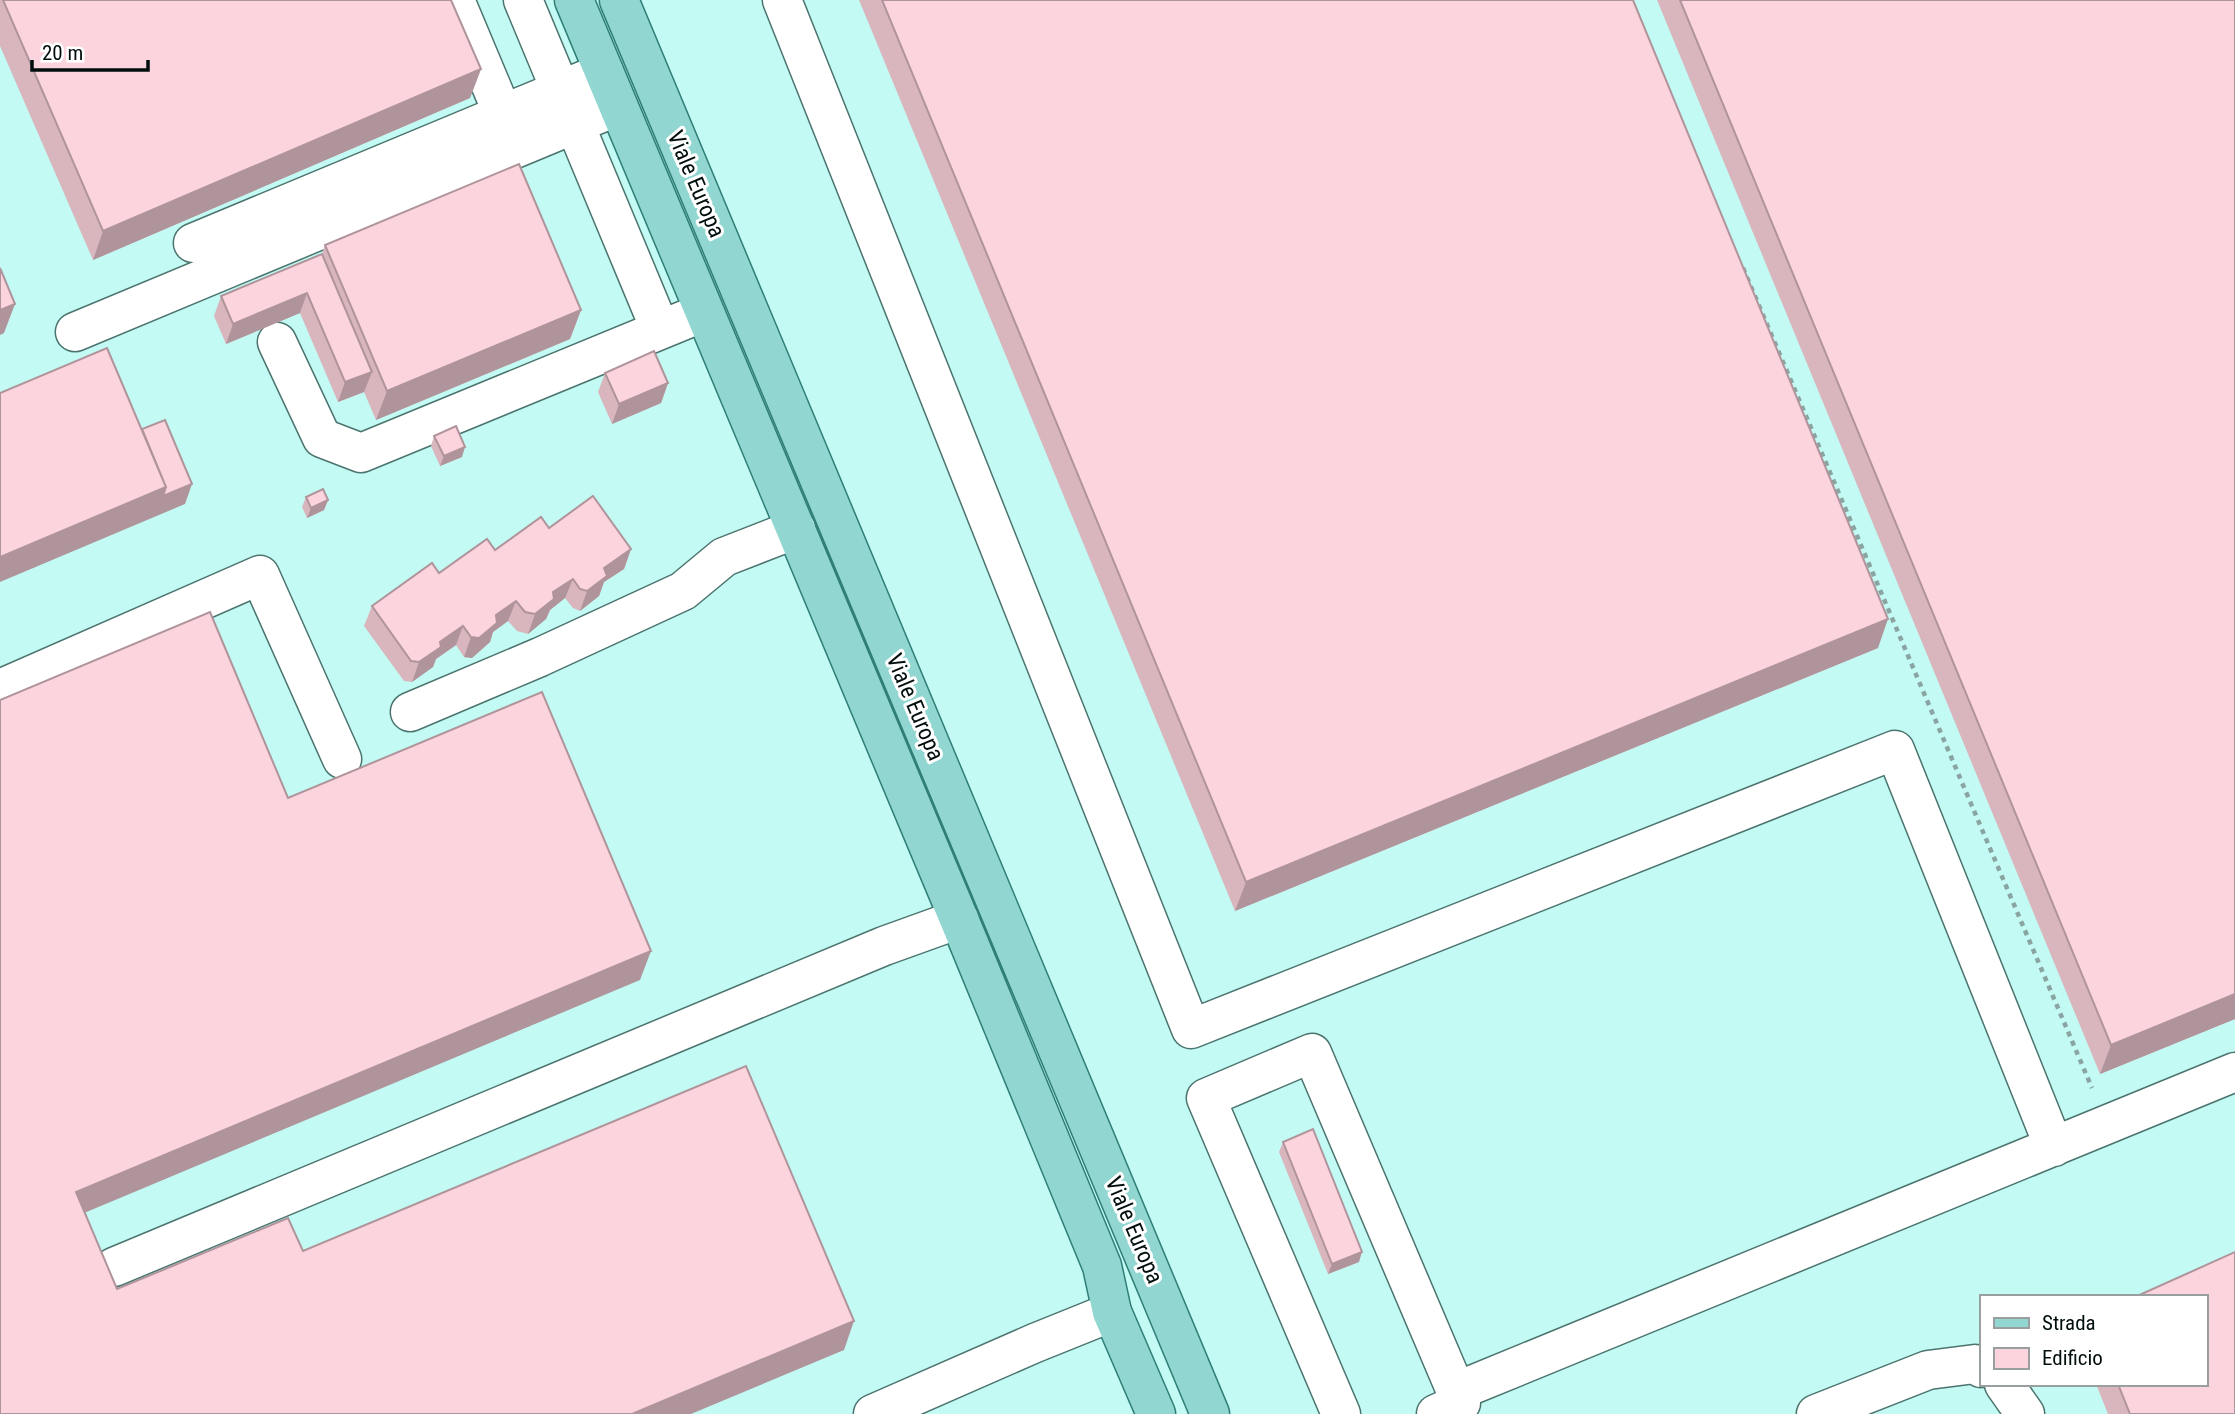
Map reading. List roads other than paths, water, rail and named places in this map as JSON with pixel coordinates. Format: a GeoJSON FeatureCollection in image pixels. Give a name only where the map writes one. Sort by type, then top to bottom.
{"type":"FeatureCollection","features":[{"type":"Feature","properties":{"kind":"main road","name":"Viale Europa"},"geometry":{"type":"LineString","coordinates":[[574,0],[1102,1266],[1112,1312],[1156,1414]]}},
{"type":"Feature","properties":{"kind":"main road","name":"Viale Europa"},"geometry":{"type":"LineString","coordinates":[[620,0],[1210,1414]]}},
{"type":"Feature","properties":{"kind":"lane"},"geometry":{"type":"LineString","coordinates":[[455,0],[510,130]]}},
{"type":"Feature","properties":{"kind":"lane"},"geometry":{"type":"LineString","coordinates":[[523,0],[660,329]]}},
{"type":"Feature","properties":{"kind":"lane"},"geometry":{"type":"LineString","coordinates":[[782,0],[1191,1029],[1895,750],[2053,1147]]}},
{"type":"Feature","properties":{"kind":"lane"},"geometry":{"type":"LineString","coordinates":[[193,243],[510,130],[573,120],[617,103]]}},
{"type":"Feature","properties":{"kind":"lane"},"geometry":{"type":"LineString","coordinates":[[211,302],[573,120],[617,103]]}},
{"type":"Feature","properties":{"kind":"lane"},"geometry":{"type":"LineString","coordinates":[[75,332],[510,130]]}},
{"type":"Feature","properties":{"kind":"lane"},"geometry":{"type":"LineString","coordinates":[[277,342],[322,438],[361,453],[704,312]]}},
{"type":"Feature","properties":{"kind":"lane"},"geometry":{"type":"LineString","coordinates":[[410,712],[540,657],[683,591],[724,557],[796,529]]}},
{"type":"Feature","properties":{"kind":"lane"},"geometry":{"type":"LineString","coordinates":[[0,689],[260,575],[342,759]]}},
{"type":"Feature","properties":{"kind":"lane"},"geometry":{"type":"LineString","coordinates":[[114,1267],[884,946],[959,919]]}},
{"type":"Feature","properties":{"kind":"lane"},"geometry":{"type":"LineString","coordinates":[[1341,1414],[1206,1098],[1312,1053],[1461,1403],[1436,1414]]}},
{"type":"Feature","properties":{"kind":"lane"},"geometry":{"type":"LineString","coordinates":[[1472,1385],[2235,1072]]}},
{"type":"Feature","properties":{"kind":"lane"},"geometry":{"type":"LineString","coordinates":[[873,1414],[1112,1312]]}},
{"type":"Feature","properties":{"kind":"lane"},"geometry":{"type":"LineString","coordinates":[[1816,1414],[1928,1370],[1975,1364],[1980,1367]]}},
{"type":"Feature","properties":{"kind":"lane"},"geometry":{"type":"LineString","coordinates":[[2005,1386],[2025,1414]]}}]}
